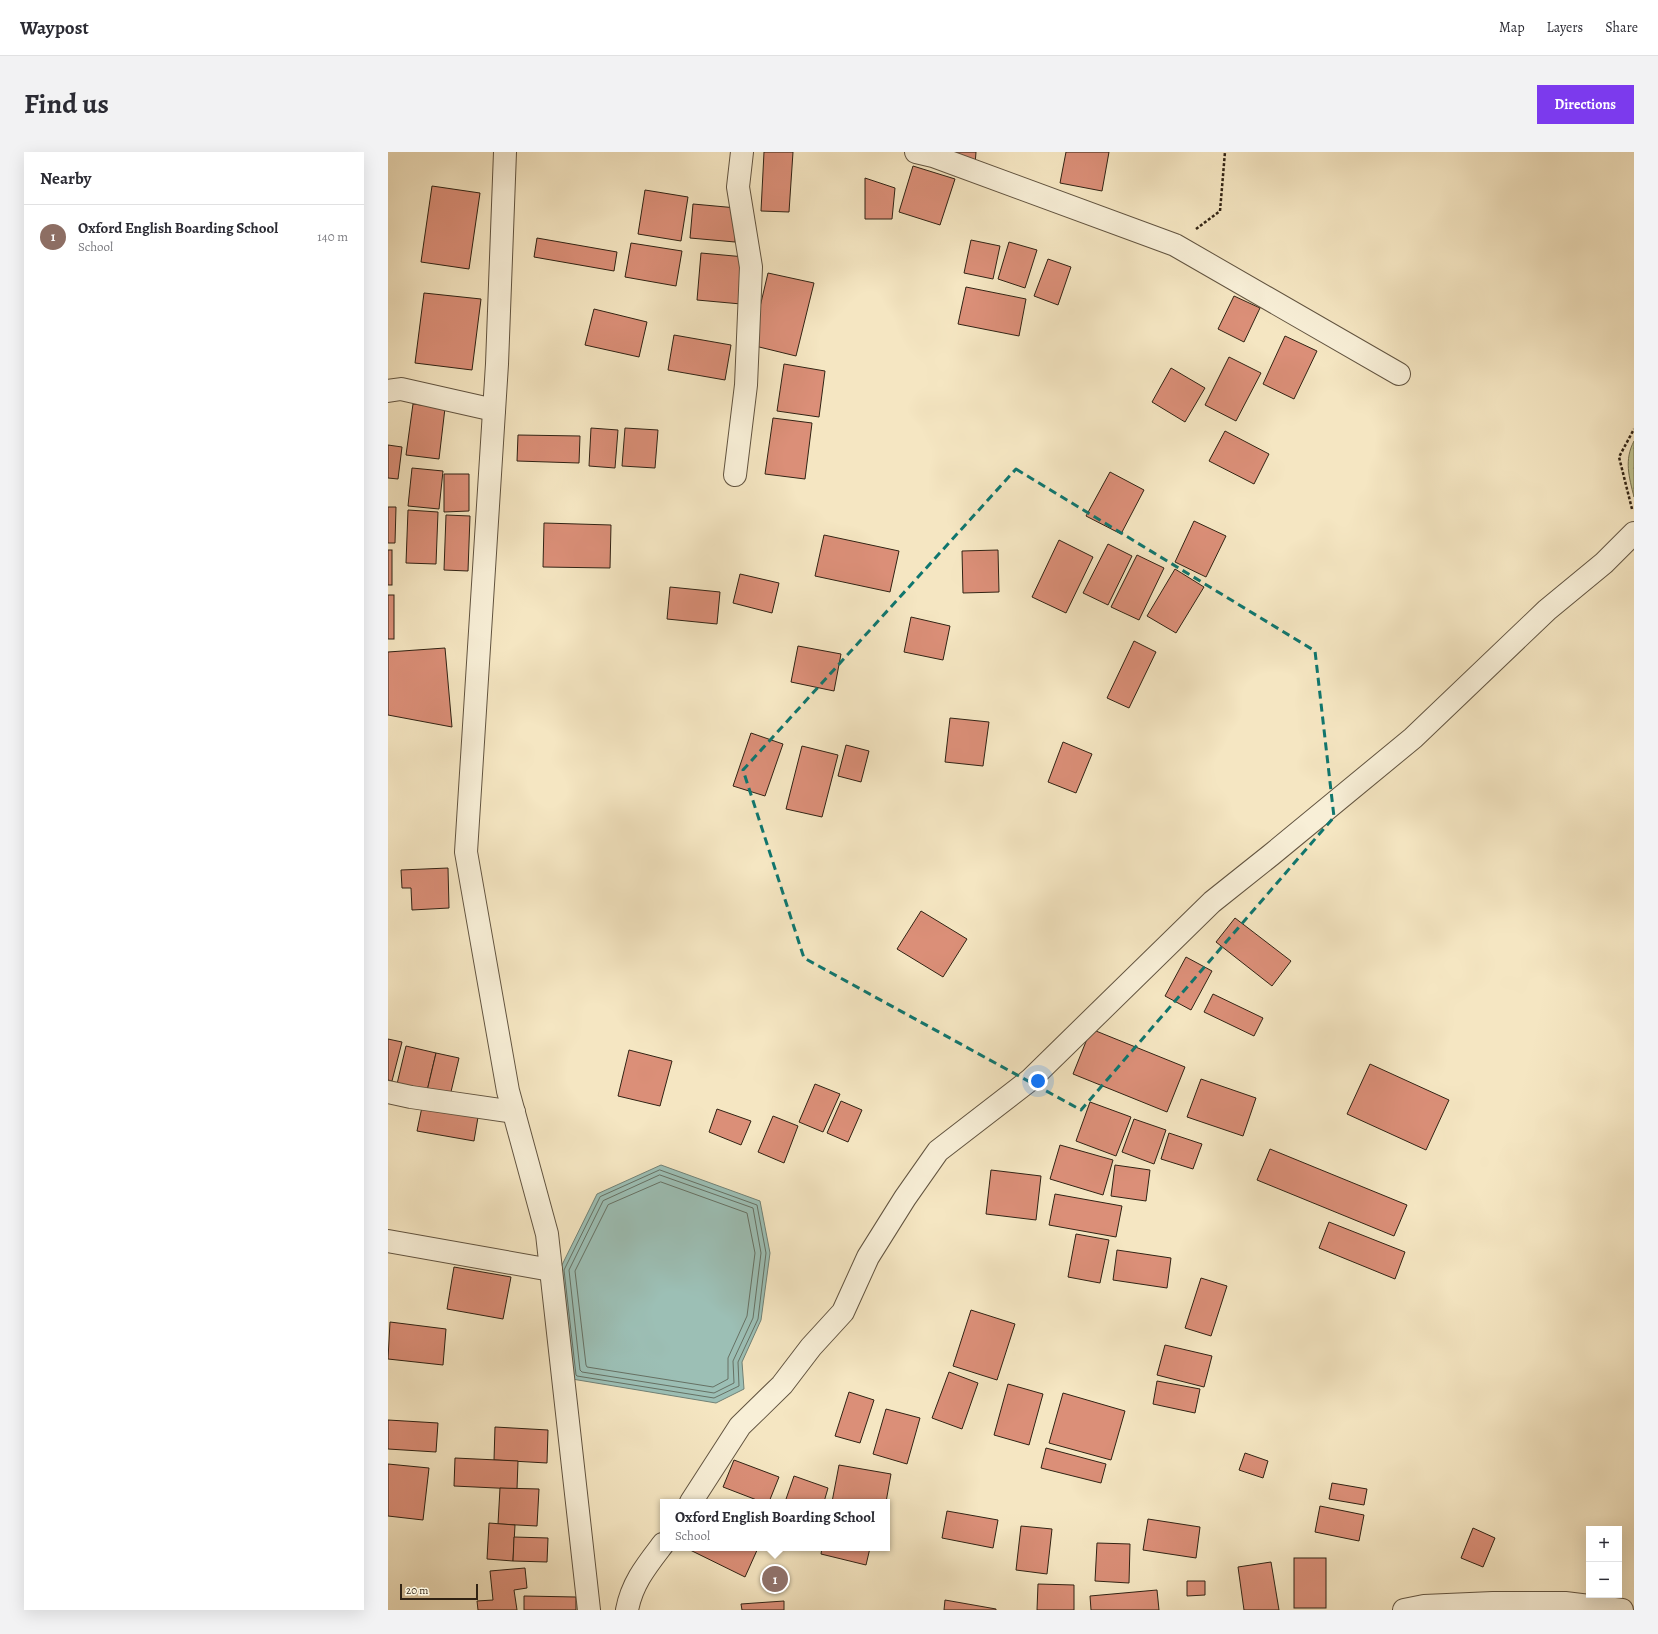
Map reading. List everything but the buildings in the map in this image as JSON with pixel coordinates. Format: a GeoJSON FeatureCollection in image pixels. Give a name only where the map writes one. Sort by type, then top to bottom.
{"type":"FeatureCollection","features":[{"type":"Feature","properties":{"kind":"street"},"geometry":{"type":"LineString","coordinates":[[505,152],[494,410],[466,852],[508,1091],[547,1234],[589,1610]]}},
{"type":"Feature","properties":{"kind":"street"},"geometry":{"type":"LineString","coordinates":[[735,475],[746,385],[751,267],[738,187],[742,152]]}},
{"type":"Feature","properties":{"kind":"street"},"geometry":{"type":"LineString","coordinates":[[916,152],[933,156],[1175,245],[1399,374]]}},
{"type":"Feature","properties":{"kind":"street"},"geometry":{"type":"LineString","coordinates":[[388,391],[400,389],[494,410]]}},
{"type":"Feature","properties":{"kind":"street"},"geometry":{"type":"LineString","coordinates":[[693,1499],[740,1426],[782,1384],[810,1347],[843,1312],[868,1257],[905,1198],[938,1151],[1030,1080],[1212,902],[1413,738],[1547,610],[1604,563],[1634,533]]}},
{"type":"Feature","properties":{"kind":"street"},"geometry":{"type":"LineString","coordinates":[[388,1092],[411,1097],[514,1112]]}},
{"type":"Feature","properties":{"kind":"street"},"geometry":{"type":"LineString","coordinates":[[388,1241],[551,1270]]}},
{"type":"Feature","properties":{"kind":"street"},"geometry":{"type":"LineString","coordinates":[[627,1610],[630,1596],[640,1574],[660,1548]]}},
{"type":"Feature","properties":{"kind":"street"},"geometry":{"type":"LineString","coordinates":[[1404,1610],[1424,1606],[1493,1603],[1565,1603],[1622,1610]]}},
{"type":"Feature","properties":{"kind":"path"},"geometry":{"type":"LineString","coordinates":[[1175,245],[1220,211],[1225,152]]}},
{"type":"Feature","properties":{"kind":"path"},"geometry":{"type":"LineString","coordinates":[[1632,510],[1619,457],[1634,428]]}},
{"type":"Feature","properties":{"kind":"highlighted area"},"geometry":{"type":"Polygon","coordinates":[[[1016,469],[1315,651],[1334,817],[1081,1110],[804,958],[743,770],[1016,469]]]}},
{"type":"Feature","properties":{"kind":"green space"},"geometry":{"type":"Polygon","coordinates":[[[1634,441],[1634,497],[1629,476],[1628,462],[1634,441]]]}},
{"type":"Feature","properties":{"kind":"water"},"geometry":{"type":"Polygon","coordinates":[[[661,1165],[760,1201],[770,1253],[761,1320],[742,1362],[744,1389],[716,1403],[572,1379],[560,1269],[597,1194],[661,1165]]]}},
{"type":"Feature","properties":{"kind":"place","name":"Oxford English Boarding School"},"geometry":{"type":"Point","coordinates":[775,1579]}}]}
